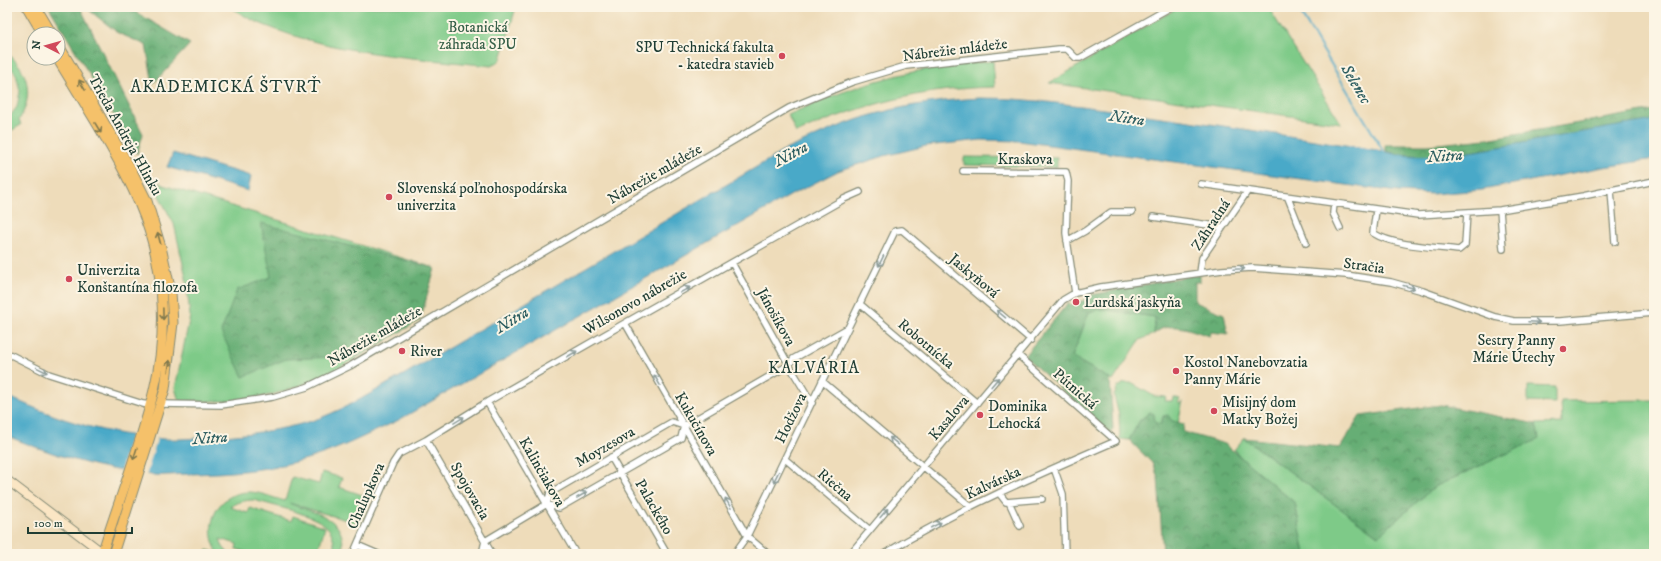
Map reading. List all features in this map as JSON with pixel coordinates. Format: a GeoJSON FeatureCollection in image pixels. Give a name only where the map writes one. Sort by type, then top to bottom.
{"type":"FeatureCollection","features":[{"type":"Feature","properties":{"kind":"main road"},"geometry":{"type":"LineString","coordinates":[[27,7],[38,26]]}},
{"type":"Feature","properties":{"kind":"main road"},"geometry":{"type":"LineString","coordinates":[[36,7],[47,26]]}},
{"type":"Feature","properties":{"kind":"main road","name":"Trieda Andreja Hlinku"},"geometry":{"type":"LineString","coordinates":[[66,58],[130,167],[147,201],[155,222],[167,271],[173,313],[168,372],[152,431],[113,554]]}},
{"type":"Feature","properties":{"kind":"main road","name":"Trieda Andreja Hlinku"},"geometry":{"type":"LineString","coordinates":[[62,66],[128,179],[142,211],[154,249],[162,293],[163,322],[158,371],[151,404],[103,552]]}},
{"type":"Feature","properties":{"kind":"main road"},"geometry":{"type":"LineString","coordinates":[[151,404],[160,404]]}},
{"type":"Feature","properties":{"kind":"main road"},"geometry":{"type":"LineString","coordinates":[[103,552],[113,554]]}},
{"type":"Feature","properties":{"kind":"street","name":"Nábrežie mládeže"},"geometry":{"type":"LineString","coordinates":[[160,404],[221,405],[273,397],[307,387],[350,366],[789,108],[852,82],[906,66],[1059,49],[1067,49],[1076,58],[1080,58],[1171,7]]}},
{"type":"Feature","properties":{"kind":"street","name":"Kraskova"},"geometry":{"type":"LineString","coordinates":[[963,171],[1066,172],[1068,181],[1067,241],[1075,293]]}},
{"type":"Feature","properties":{"kind":"street"},"geometry":{"type":"LineString","coordinates":[[1201,184],[1288,198],[1418,215],[1500,210],[1654,181]]}},
{"type":"Feature","properties":{"kind":"street"},"geometry":{"type":"LineString","coordinates":[[1610,190],[1615,242]]}},
{"type":"Feature","properties":{"kind":"street","name":"Wilsonovo nábrežie"},"geometry":{"type":"LineString","coordinates":[[426,440],[488,402],[625,323],[844,199],[860,192]]}},
{"type":"Feature","properties":{"kind":"street","name":"Záhradná"},"geometry":{"type":"LineString","coordinates":[[1200,273],[1202,258],[1247,192]]}},
{"type":"Feature","properties":{"kind":"street"},"geometry":{"type":"LineString","coordinates":[[1288,198],[1306,243]]}},
{"type":"Feature","properties":{"kind":"street"},"geometry":{"type":"LineString","coordinates":[[1334,204],[1334,213],[1340,228]]}},
{"type":"Feature","properties":{"kind":"street"},"geometry":{"type":"LineString","coordinates":[[1376,210],[1373,233],[1380,238],[1459,250],[1465,245],[1467,213]]}},
{"type":"Feature","properties":{"kind":"street"},"geometry":{"type":"LineString","coordinates":[[1500,210],[1503,249]]}},
{"type":"Feature","properties":{"kind":"street"},"geometry":{"type":"LineString","coordinates":[[1067,241],[1085,231],[1111,212],[1132,212]]}},
{"type":"Feature","properties":{"kind":"street"},"geometry":{"type":"LineString","coordinates":[[1153,217],[1223,227]]}},
{"type":"Feature","properties":{"kind":"street","name":"Hodžova"},"geometry":{"type":"LineString","coordinates":[[734,554],[747,536],[895,231],[902,230]]}},
{"type":"Feature","properties":{"kind":"street","name":"Jaskyňová"},"geometry":{"type":"LineString","coordinates":[[902,230],[1031,340]]}},
{"type":"Feature","properties":{"kind":"street","name":"Jánošíkova"},"geometry":{"type":"LineString","coordinates":[[732,263],[812,403]]}},
{"type":"Feature","properties":{"kind":"street","name":"Stračia"},"geometry":{"type":"LineString","coordinates":[[1067,298],[1075,293],[1101,287],[1200,273],[1252,268],[1346,276],[1391,282],[1423,291],[1496,317],[1514,321],[1560,322],[1654,312]]}},
{"type":"Feature","properties":{"kind":"street","name":"Kasalova"},"geometry":{"type":"LineString","coordinates":[[850,554],[1063,300],[1067,298]]}},
{"type":"Feature","properties":{"kind":"street","name":"Robotnícka"},"geometry":{"type":"LineString","coordinates":[[860,304],[977,403]]}},
{"type":"Feature","properties":{"kind":"street","name":"Kukučínova"},"geometry":{"type":"LineString","coordinates":[[625,323],[747,536],[768,554]]}},
{"type":"Feature","properties":{"kind":"street","name":"Moyzesova"},"geometry":{"type":"LineString","coordinates":[[547,504],[559,508],[681,438],[684,426],[789,365],[793,359],[848,328]]}},
{"type":"Feature","properties":{"kind":"street"},"geometry":{"type":"LineString","coordinates":[[7,353],[49,374],[143,404],[151,404]]}},
{"type":"Feature","properties":{"kind":"street","name":"Pútnická"},"geometry":{"type":"LineString","coordinates":[[1018,355],[1116,441]]}},
{"type":"Feature","properties":{"kind":"street"},"geometry":{"type":"LineString","coordinates":[[822,381],[970,506]]}},
{"type":"Feature","properties":{"kind":"street","name":"Kalinčiakova"},"geometry":{"type":"LineString","coordinates":[[488,402],[576,554]]}},
{"type":"Feature","properties":{"kind":"street","name":"Moyzesova"},"geometry":{"type":"LineString","coordinates":[[485,541],[547,504],[550,493],[672,422],[684,426]]}},
{"type":"Feature","properties":{"kind":"street","name":"Chalupkova"},"geometry":{"type":"LineString","coordinates":[[353,554],[392,465],[399,454],[426,440]]}},
{"type":"Feature","properties":{"kind":"street","name":"Spojovacia"},"geometry":{"type":"LineString","coordinates":[[426,440],[492,554]]}},
{"type":"Feature","properties":{"kind":"street","name":"Kalvárska"},"geometry":{"type":"LineString","coordinates":[[884,554],[970,506],[1116,441]]}},
{"type":"Feature","properties":{"kind":"street","name":"Palackého"},"geometry":{"type":"LineString","coordinates":[[611,458],[667,554]]}},
{"type":"Feature","properties":{"kind":"street","name":"Riečna"},"geometry":{"type":"LineString","coordinates":[[785,459],[870,530]]}},
{"type":"Feature","properties":{"kind":"street"},"geometry":{"type":"LineString","coordinates":[[1054,468],[1063,494],[1065,554]]}},
{"type":"Feature","properties":{"kind":"street"},"geometry":{"type":"LineString","coordinates":[[7,480],[103,552]]}},
{"type":"Feature","properties":{"kind":"street"},"geometry":{"type":"LineString","coordinates":[[999,493],[1006,502],[1042,499]]}},
{"type":"Feature","properties":{"kind":"street"},"geometry":{"type":"LineString","coordinates":[[1009,502],[1020,526]]}},
{"type":"Feature","properties":{"kind":"street"},"geometry":{"type":"LineString","coordinates":[[482,554],[485,541]]}},
{"type":"Feature","properties":{"kind":"street"},"geometry":{"type":"LineString","coordinates":[[357,545],[378,554]]}},
{"type":"Feature","properties":{"kind":"green space"},"geometry":{"type":"Polygon","coordinates":[[[49,7],[80,7],[143,134],[137,154],[66,35],[66,26],[60,26],[49,7]]]}},
{"type":"Feature","properties":{"kind":"green space"},"geometry":{"type":"Polygon","coordinates":[[[85,7],[127,7],[190,44],[153,84],[146,45],[118,33],[85,7]]]}},
{"type":"Feature","properties":{"kind":"green space","name":"Botanická záhrada SPU"},"geometry":{"type":"Polygon","coordinates":[[[231,7],[516,7],[501,59],[491,66],[410,58],[329,45],[277,30],[247,18],[231,7]]]}},
{"type":"Feature","properties":{"kind":"green space"},"geometry":{"type":"Polygon","coordinates":[[[1179,7],[1268,7],[1341,123],[1049,83],[1179,7]]]}},
{"type":"Feature","properties":{"kind":"green space"},"geometry":{"type":"Polygon","coordinates":[[[7,53],[20,67],[27,84],[28,93],[24,111],[19,120],[21,125],[7,133],[7,120],[17,107],[20,91],[16,74],[7,63],[7,53]]]}},
{"type":"Feature","properties":{"kind":"green space"},"geometry":{"type":"Polygon","coordinates":[[[993,61],[995,87],[943,91],[893,100],[844,114],[796,133],[788,115],[847,91],[892,77],[940,67],[993,61]]]}},
{"type":"Feature","properties":{"kind":"green space"},"geometry":{"type":"Polygon","coordinates":[[[1654,110],[1654,120],[1470,152],[1434,155],[1400,154],[1386,151],[1385,145],[1428,145],[1486,139],[1654,110]]]}},
{"type":"Feature","properties":{"kind":"green space"},"geometry":{"type":"Polygon","coordinates":[[[964,157],[1057,158],[1057,167],[964,165],[964,157]]]}},
{"type":"Feature","properties":{"kind":"green space"},"geometry":{"type":"Polygon","coordinates":[[[149,177],[163,185],[435,268],[420,320],[359,357],[295,387],[273,394],[249,399],[223,401],[179,401],[175,388],[190,316],[186,277],[174,224],[149,177]]]}},
{"type":"Feature","properties":{"kind":"green space"},"geometry":{"type":"Polygon","coordinates":[[[261,223],[435,268],[420,320],[360,356],[286,359],[243,377],[221,332],[237,290],[271,277],[261,223]]]}},
{"type":"Feature","properties":{"kind":"green space"},"geometry":{"type":"Polygon","coordinates":[[[1200,274],[1200,282],[1195,282],[1195,302],[1224,314],[1228,334],[1211,332],[1210,336],[1189,329],[1167,327],[1154,334],[1155,317],[1100,309],[1089,312],[1072,357],[1110,379],[1113,429],[1110,433],[1024,356],[1068,303],[1071,305],[1085,300],[1086,296],[1200,274]]]}},
{"type":"Feature","properties":{"kind":"green space"},"geometry":{"type":"Polygon","coordinates":[[[1100,309],[1156,317],[1154,334],[1140,340],[1113,381],[1072,357],[1089,312],[1100,309]]]}},
{"type":"Feature","properties":{"kind":"green space"},"geometry":{"type":"Polygon","coordinates":[[[1124,383],[1131,383],[1154,396],[1166,397],[1165,401],[1172,401],[1173,397],[1180,399],[1178,402],[1180,404],[1183,401],[1178,423],[1172,421],[1161,424],[1140,420],[1129,440],[1120,439],[1119,415],[1114,396],[1117,388],[1124,383]]]}},
{"type":"Feature","properties":{"kind":"green space"},"geometry":{"type":"Polygon","coordinates":[[[1528,386],[1555,387],[1555,403],[1528,402],[1528,386]]]}},
{"type":"Feature","properties":{"kind":"green space"},"geometry":{"type":"Polygon","coordinates":[[[1654,400],[1654,554],[1305,554],[1295,503],[1234,450],[1244,438],[1378,536],[1434,487],[1538,439],[1536,424],[1562,423],[1561,401],[1654,400]]]}},
{"type":"Feature","properties":{"kind":"green space"},"geometry":{"type":"Polygon","coordinates":[[[1441,405],[1536,424],[1539,439],[1434,487],[1378,536],[1244,438],[1340,448],[1360,416],[1441,405]]]}},
{"type":"Feature","properties":{"kind":"green space"},"geometry":{"type":"Polygon","coordinates":[[[1150,412],[1154,414],[1155,423],[1161,424],[1163,416],[1168,415],[1172,421],[1184,424],[1183,432],[1225,444],[1295,503],[1305,554],[1163,554],[1158,477],[1152,463],[1129,440],[1140,420],[1150,412]]]}},
{"type":"Feature","properties":{"kind":"green space"},"geometry":{"type":"Polygon","coordinates":[[[322,472],[342,478],[339,487],[371,498],[360,524],[289,503],[327,518],[335,524],[340,531],[343,541],[342,554],[334,554],[333,536],[327,527],[321,522],[303,514],[254,500],[248,500],[230,507],[248,513],[250,508],[291,521],[293,516],[325,527],[317,554],[253,554],[236,549],[237,544],[220,539],[223,547],[229,554],[205,554],[207,550],[218,553],[213,543],[211,532],[212,522],[220,504],[228,498],[238,494],[254,492],[285,501],[292,477],[319,484],[322,472]]]}},
{"type":"Feature","properties":{"kind":"water","name":"Nitra"},"geometry":{"type":"Polygon","coordinates":[[[980,98],[1040,101],[1080,106],[1292,136],[1416,156],[1434,156],[1471,152],[1654,120],[1654,159],[1482,190],[1432,194],[1398,192],[1019,141],[981,140],[926,146],[884,156],[838,171],[793,194],[397,421],[347,444],[308,459],[269,468],[243,471],[203,474],[153,475],[97,466],[43,450],[7,436],[7,396],[27,405],[84,425],[122,434],[164,439],[225,436],[261,432],[309,422],[352,404],[403,375],[787,149],[844,124],[867,116],[904,107],[929,103],[980,98]]]}},
{"type":"Feature","properties":{"kind":"water"},"geometry":{"type":"Polygon","coordinates":[[[173,153],[251,176],[248,191],[167,167],[173,153]]]}},
{"type":"Feature","properties":{"kind":"pier"},"geometry":{"type":"Polygon","coordinates":[[[132,433],[158,436],[146,476],[120,472],[132,433]]]}},
{"type":"Feature","properties":{"kind":"waterway","name":"Selenec"},"geometry":{"type":"LineString","coordinates":[[1297,7],[1384,152]]}},
{"type":"Feature","properties":{"kind":"place","name":"SPU Technická fakulta - katedra stavieb"},"geometry":{"type":"Point","coordinates":[782,56]}},
{"type":"Feature","properties":{"kind":"place","name":"Slovenská poľnohospodárska univerzita"},"geometry":{"type":"Point","coordinates":[389,197]}},
{"type":"Feature","properties":{"kind":"place","name":"Univerzita Konštantína filozofa"},"geometry":{"type":"Point","coordinates":[69,279]}},
{"type":"Feature","properties":{"kind":"place","name":"Lurdská jaskyňa"},"geometry":{"type":"Point","coordinates":[1076,302]}},
{"type":"Feature","properties":{"kind":"place","name":"Sestry Panny Márie Útechy"},"geometry":{"type":"Point","coordinates":[1563,349]}},
{"type":"Feature","properties":{"kind":"place","name":"River"},"geometry":{"type":"Point","coordinates":[402,351]}},
{"type":"Feature","properties":{"kind":"place","name":"Kostol Nanebovzatia Panny Márie"},"geometry":{"type":"Point","coordinates":[1176,371]}},
{"type":"Feature","properties":{"kind":"place","name":"Misijný dom Matky Božej"},"geometry":{"type":"Point","coordinates":[1214,411]}},
{"type":"Feature","properties":{"kind":"place","name":"Dominika Lehocká"},"geometry":{"type":"Point","coordinates":[980,415]}},
{"type":"Feature","properties":{"kind":"district","name":"AKADEMICKÁ ŠTVRŤ"},"geometry":{"type":"Point","coordinates":[226,87]}},
{"type":"Feature","properties":{"kind":"district","name":"KALVÁRIA"},"geometry":{"type":"Point","coordinates":[814,368]}}]}
